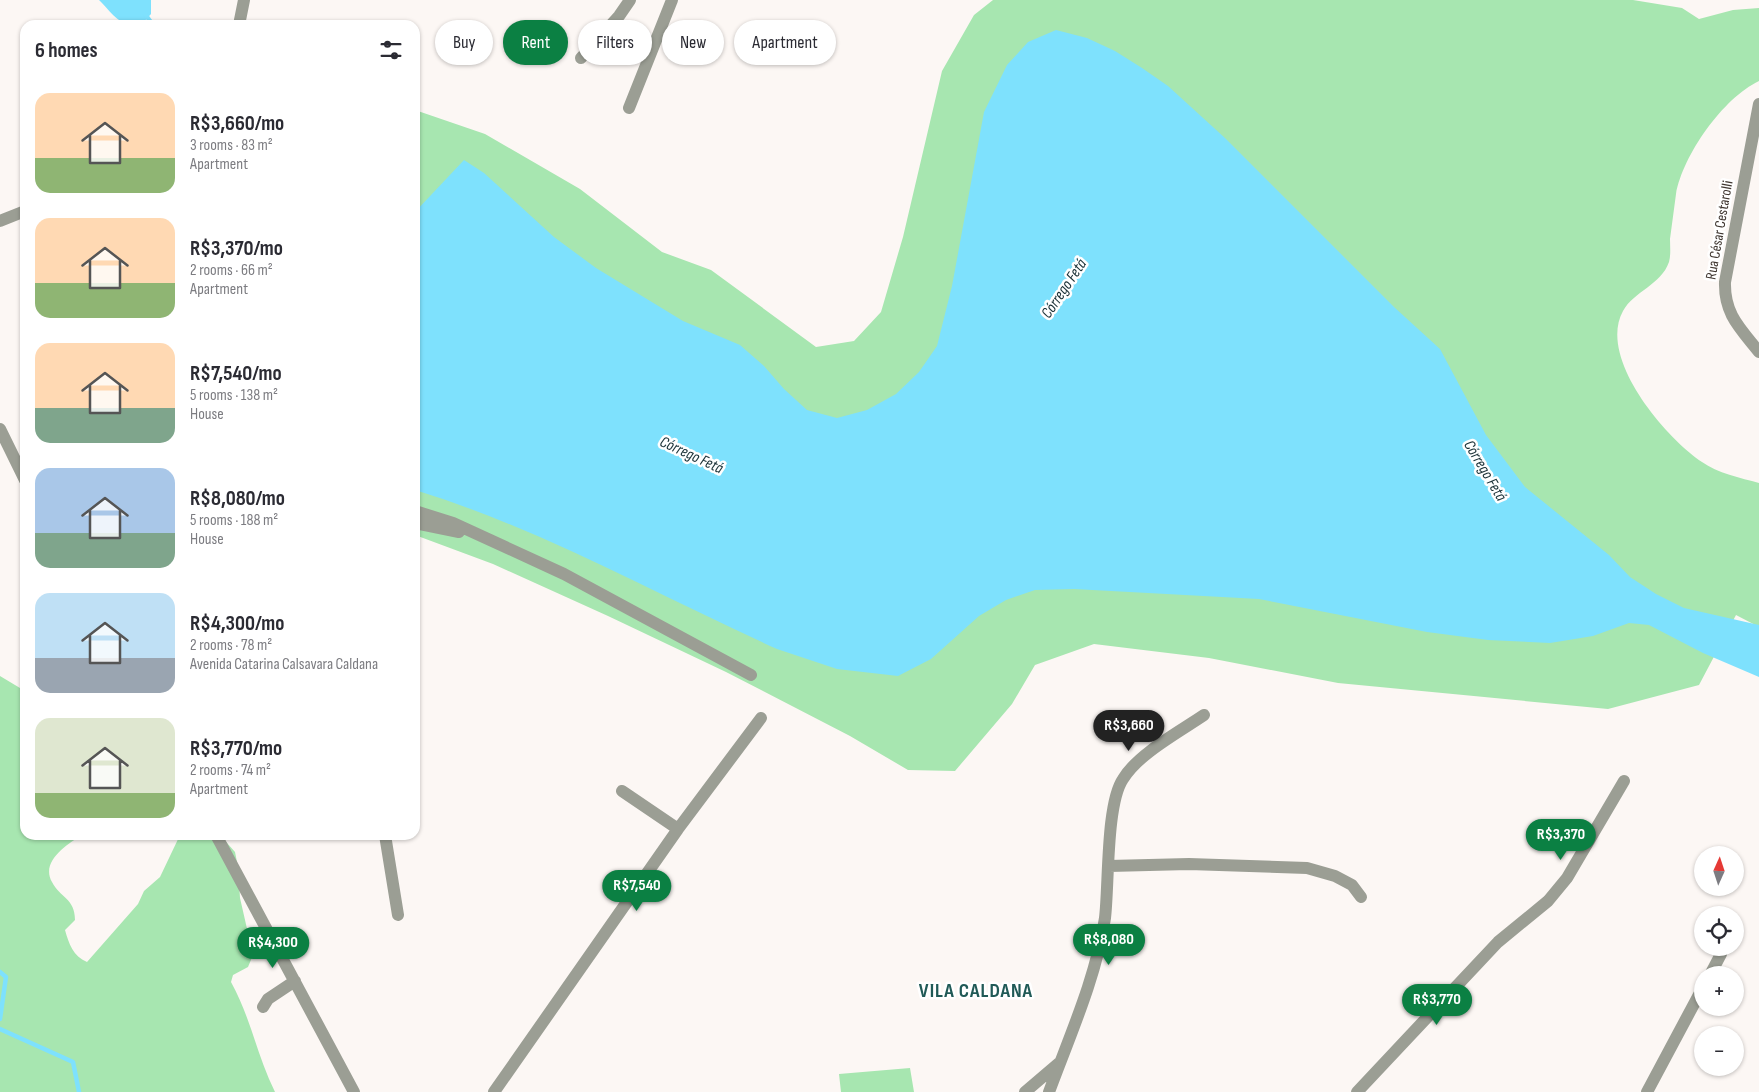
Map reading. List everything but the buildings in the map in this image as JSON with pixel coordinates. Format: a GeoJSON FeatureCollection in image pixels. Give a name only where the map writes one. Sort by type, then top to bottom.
{"type":"FeatureCollection","features":[{"type":"Feature","properties":{"kind":"street"},"geometry":{"type":"LineString","coordinates":[[240,20],[244,0]]}},
{"type":"Feature","properties":{"kind":"street"},"geometry":{"type":"LineString","coordinates":[[615,20],[630,0]]}},
{"type":"Feature","properties":{"kind":"street"},"geometry":{"type":"LineString","coordinates":[[628,108],[672,0]]}},
{"type":"Feature","properties":{"kind":"street","name":"Rua César Cestarolli"},"geometry":{"type":"LineString","coordinates":[[1759,104],[1725,282],[1724,297],[1729,312],[1759,352]]}},
{"type":"Feature","properties":{"kind":"street"},"geometry":{"type":"LineString","coordinates":[[0,221],[20,213]]}},
{"type":"Feature","properties":{"kind":"street"},"geometry":{"type":"LineString","coordinates":[[0,429],[20,470]]}},
{"type":"Feature","properties":{"kind":"street"},"geometry":{"type":"LineString","coordinates":[[420,513],[453,523],[564,574],[751,675]]}},
{"type":"Feature","properties":{"kind":"street"},"geometry":{"type":"LineString","coordinates":[[420,524],[484,537]]}},
{"type":"Feature","properties":{"kind":"street"},"geometry":{"type":"LineString","coordinates":[[1049,1092],[1094,970],[1105,917],[1117,789],[1123,778],[1140,760],[1204,715]]}},
{"type":"Feature","properties":{"kind":"street"},"geometry":{"type":"LineString","coordinates":[[494,1092],[678,829],[762,718]]}},
{"type":"Feature","properties":{"kind":"street"},"geometry":{"type":"LineString","coordinates":[[1357,1092],[1498,942],[1548,901],[1567,878],[1624,780]]}},
{"type":"Feature","properties":{"kind":"street"},"geometry":{"type":"LineString","coordinates":[[622,792],[678,829]]}},
{"type":"Feature","properties":{"kind":"street"},"geometry":{"type":"LineString","coordinates":[[219,840],[354,1092]]}},
{"type":"Feature","properties":{"kind":"street"},"geometry":{"type":"LineString","coordinates":[[386,840],[398,915]]}},
{"type":"Feature","properties":{"kind":"street"},"geometry":{"type":"LineString","coordinates":[[1109,866],[1198,864],[1306,868],[1335,876],[1352,885],[1361,897]]}},
{"type":"Feature","properties":{"kind":"street"},"geometry":{"type":"LineString","coordinates":[[263,1006],[295,981]]}},
{"type":"Feature","properties":{"kind":"street"},"geometry":{"type":"LineString","coordinates":[[1647,1092],[1694,1004]]}},
{"type":"Feature","properties":{"kind":"street"},"geometry":{"type":"LineString","coordinates":[[1025,1092],[1060,1062]]}},
{"type":"Feature","properties":{"kind":"green space"},"geometry":{"type":"Polygon","coordinates":[[[993,0],[1633,0],[1682,8],[1699,19],[1733,10],[1759,8],[1759,81],[1745,89],[1732,100],[1707,129],[1696,146],[1687,162],[1676,194],[1669,262],[1660,277],[1628,304],[1623,311],[1617,330],[1619,351],[1627,373],[1639,395],[1671,435],[1687,451],[1708,466],[1729,475],[1759,483],[1759,627],[1736,615],[1699,685],[1608,709],[1338,683],[1209,658],[1094,644],[1035,665],[1012,704],[955,771],[908,770],[850,736],[726,672],[493,564],[420,537],[420,112],[485,134],[580,189],[662,252],[711,270],[816,347],[854,341],[881,312],[903,237],[942,71],[974,15],[993,0]]]}},
{"type":"Feature","properties":{"kind":"green space"},"geometry":{"type":"Polygon","coordinates":[[[0,676],[20,688],[20,840],[74,840],[57,854],[50,867],[49,874],[55,887],[73,907],[75,920],[65,930],[72,949],[82,959],[87,962],[138,904],[144,891],[160,877],[178,840],[224,840],[235,852],[240,898],[253,955],[248,967],[233,975],[231,982],[244,1009],[263,1065],[275,1092],[0,1092],[0,676]]]}},
{"type":"Feature","properties":{"kind":"green space"},"geometry":{"type":"Polygon","coordinates":[[[910,1068],[914,1092],[841,1092],[839,1074],[910,1068]]]}},
{"type":"Feature","properties":{"kind":"water"},"geometry":{"type":"Polygon","coordinates":[[[99,0],[151,0],[151,14],[146,20],[119,20],[99,0]]]}},
{"type":"Feature","properties":{"kind":"water"},"geometry":{"type":"Polygon","coordinates":[[[1056,30],[1087,38],[1115,51],[1168,86],[1225,138],[1394,307],[1440,349],[1486,435],[1525,487],[1609,555],[1630,577],[1656,594],[1684,608],[1759,625],[1759,677],[1703,653],[1649,625],[1629,623],[1593,636],[1550,643],[1488,640],[1427,632],[1259,599],[1074,589],[1035,590],[1006,600],[979,616],[931,659],[898,676],[837,669],[777,649],[554,543],[462,506],[420,492],[420,207],[464,160],[484,173],[554,237],[596,268],[683,321],[740,345],[764,366],[784,389],[807,410],[837,418],[867,410],[896,394],[919,372],[937,346],[952,286],[984,112],[1007,65],[1028,42],[1056,30]]]}},
{"type":"Feature","properties":{"kind":"waterway","name":"Córrego Fetá"},"geometry":{"type":"LineString","coordinates":[[145,14],[149,20]]}},
{"type":"Feature","properties":{"kind":"waterway"},"geometry":{"type":"LineString","coordinates":[[0,972],[6,977],[0,1019]]}},
{"type":"Feature","properties":{"kind":"waterway"},"geometry":{"type":"LineString","coordinates":[[0,1029],[73,1062],[79,1092]]}},
{"type":"Feature","properties":{"kind":"district","name":"VILA CALDANA"},"geometry":{"type":"Point","coordinates":[976,990]}}]}
